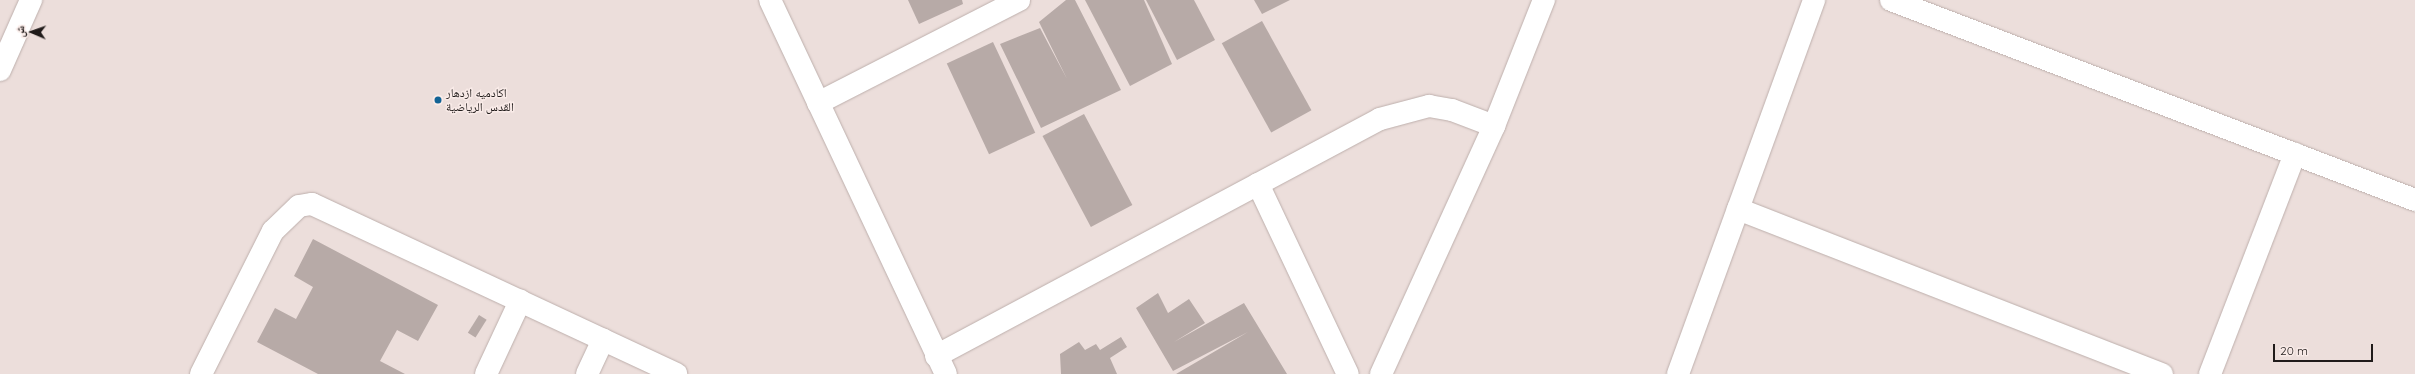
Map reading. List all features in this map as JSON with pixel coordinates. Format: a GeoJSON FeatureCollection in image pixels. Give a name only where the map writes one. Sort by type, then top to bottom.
{"type":"FeatureCollection","features":[{"type":"Feature","properties":{"kind":"street"},"geometry":{"type":"LineString","coordinates":[[0,70],[31,0]]}},
{"type":"Feature","properties":{"kind":"street"},"geometry":{"type":"LineString","coordinates":[[770,0],[941,365],[1258,184],[1380,119],[1406,110],[1430,106],[1452,110],[1494,126]]}},
{"type":"Feature","properties":{"kind":"street"},"geometry":{"type":"LineString","coordinates":[[818,103],[1019,0]]}},
{"type":"Feature","properties":{"kind":"street"},"geometry":{"type":"LineString","coordinates":[[1381,374],[1494,126],[1544,0]]}},
{"type":"Feature","properties":{"kind":"street"},"geometry":{"type":"LineString","coordinates":[[1678,374],[1814,0]]}},
{"type":"Feature","properties":{"kind":"street"},"geometry":{"type":"LineString","coordinates":[[1891,0],[2415,200]]}},
{"type":"Feature","properties":{"kind":"street"},"geometry":{"type":"LineString","coordinates":[[2210,374],[2295,154]]}},
{"type":"Feature","properties":{"kind":"street"},"geometry":{"type":"LineString","coordinates":[[1258,184],[1348,374]]}},
{"type":"Feature","properties":{"kind":"street"},"geometry":{"type":"LineString","coordinates":[[201,374],[273,231],[299,206],[312,204],[676,374]]}},
{"type":"Feature","properties":{"kind":"street"},"geometry":{"type":"LineString","coordinates":[[1738,209],[2162,374]]}},
{"type":"Feature","properties":{"kind":"street"},"geometry":{"type":"LineString","coordinates":[[486,374],[520,301]]}},
{"type":"Feature","properties":{"kind":"street"},"geometry":{"type":"LineString","coordinates":[[587,374],[603,340]]}},
{"type":"Feature","properties":{"kind":"building"},"geometry":{"type":"Polygon","coordinates":[[[908,0],[962,0],[963,4],[919,24],[908,0]]]}},
{"type":"Feature","properties":{"kind":"building"},"geometry":{"type":"Polygon","coordinates":[[[1066,0],[1075,0],[1121,90],[1041,128],[1000,44],[1040,28],[1067,79],[1039,22],[1066,0]]]}},
{"type":"Feature","properties":{"kind":"building"},"geometry":{"type":"Polygon","coordinates":[[[1085,0],[1144,0],[1172,64],[1130,86],[1085,0]]]}},
{"type":"Feature","properties":{"kind":"building"},"geometry":{"type":"Polygon","coordinates":[[[1146,0],[1194,0],[1215,40],[1177,60],[1146,0]]]}},
{"type":"Feature","properties":{"kind":"building"},"geometry":{"type":"Polygon","coordinates":[[[1254,0],[1290,0],[1262,14],[1254,0]]]}},
{"type":"Feature","properties":{"kind":"building"},"geometry":{"type":"Polygon","coordinates":[[[1262,21],[1311,110],[1271,133],[1222,43],[1262,21]]]}},
{"type":"Feature","properties":{"kind":"building"},"geometry":{"type":"Polygon","coordinates":[[[993,42],[1035,133],[989,154],[947,64],[993,42]]]}},
{"type":"Feature","properties":{"kind":"building"},"geometry":{"type":"Polygon","coordinates":[[[1084,114],[1132,205],[1091,227],[1043,136],[1084,114]]]}},
{"type":"Feature","properties":{"kind":"building"},"geometry":{"type":"Polygon","coordinates":[[[313,239],[438,305],[418,341],[397,330],[380,361],[405,374],[318,374],[257,342],[275,308],[296,319],[313,287],[294,276],[313,239]]]}},
{"type":"Feature","properties":{"kind":"building"},"geometry":{"type":"Polygon","coordinates":[[[1158,293],[1168,313],[1189,299],[1205,323],[1174,342],[1244,303],[1287,374],[1176,374],[1248,332],[1173,371],[1136,308],[1158,293]]]}},
{"type":"Feature","properties":{"kind":"building"},"geometry":{"type":"Polygon","coordinates":[[[479,315],[487,320],[476,338],[468,333],[479,315]]]}},
{"type":"Feature","properties":{"kind":"building"},"geometry":{"type":"Polygon","coordinates":[[[1121,337],[1127,347],[1110,358],[1117,374],[1061,374],[1060,354],[1079,342],[1085,350],[1096,344],[1100,350],[1121,337]]]}},
{"type":"Feature","properties":{"kind":"place","name":"اكادميه ازدهار القدس الرياضية"},"geometry":{"type":"Point","coordinates":[438,100]}}]}
